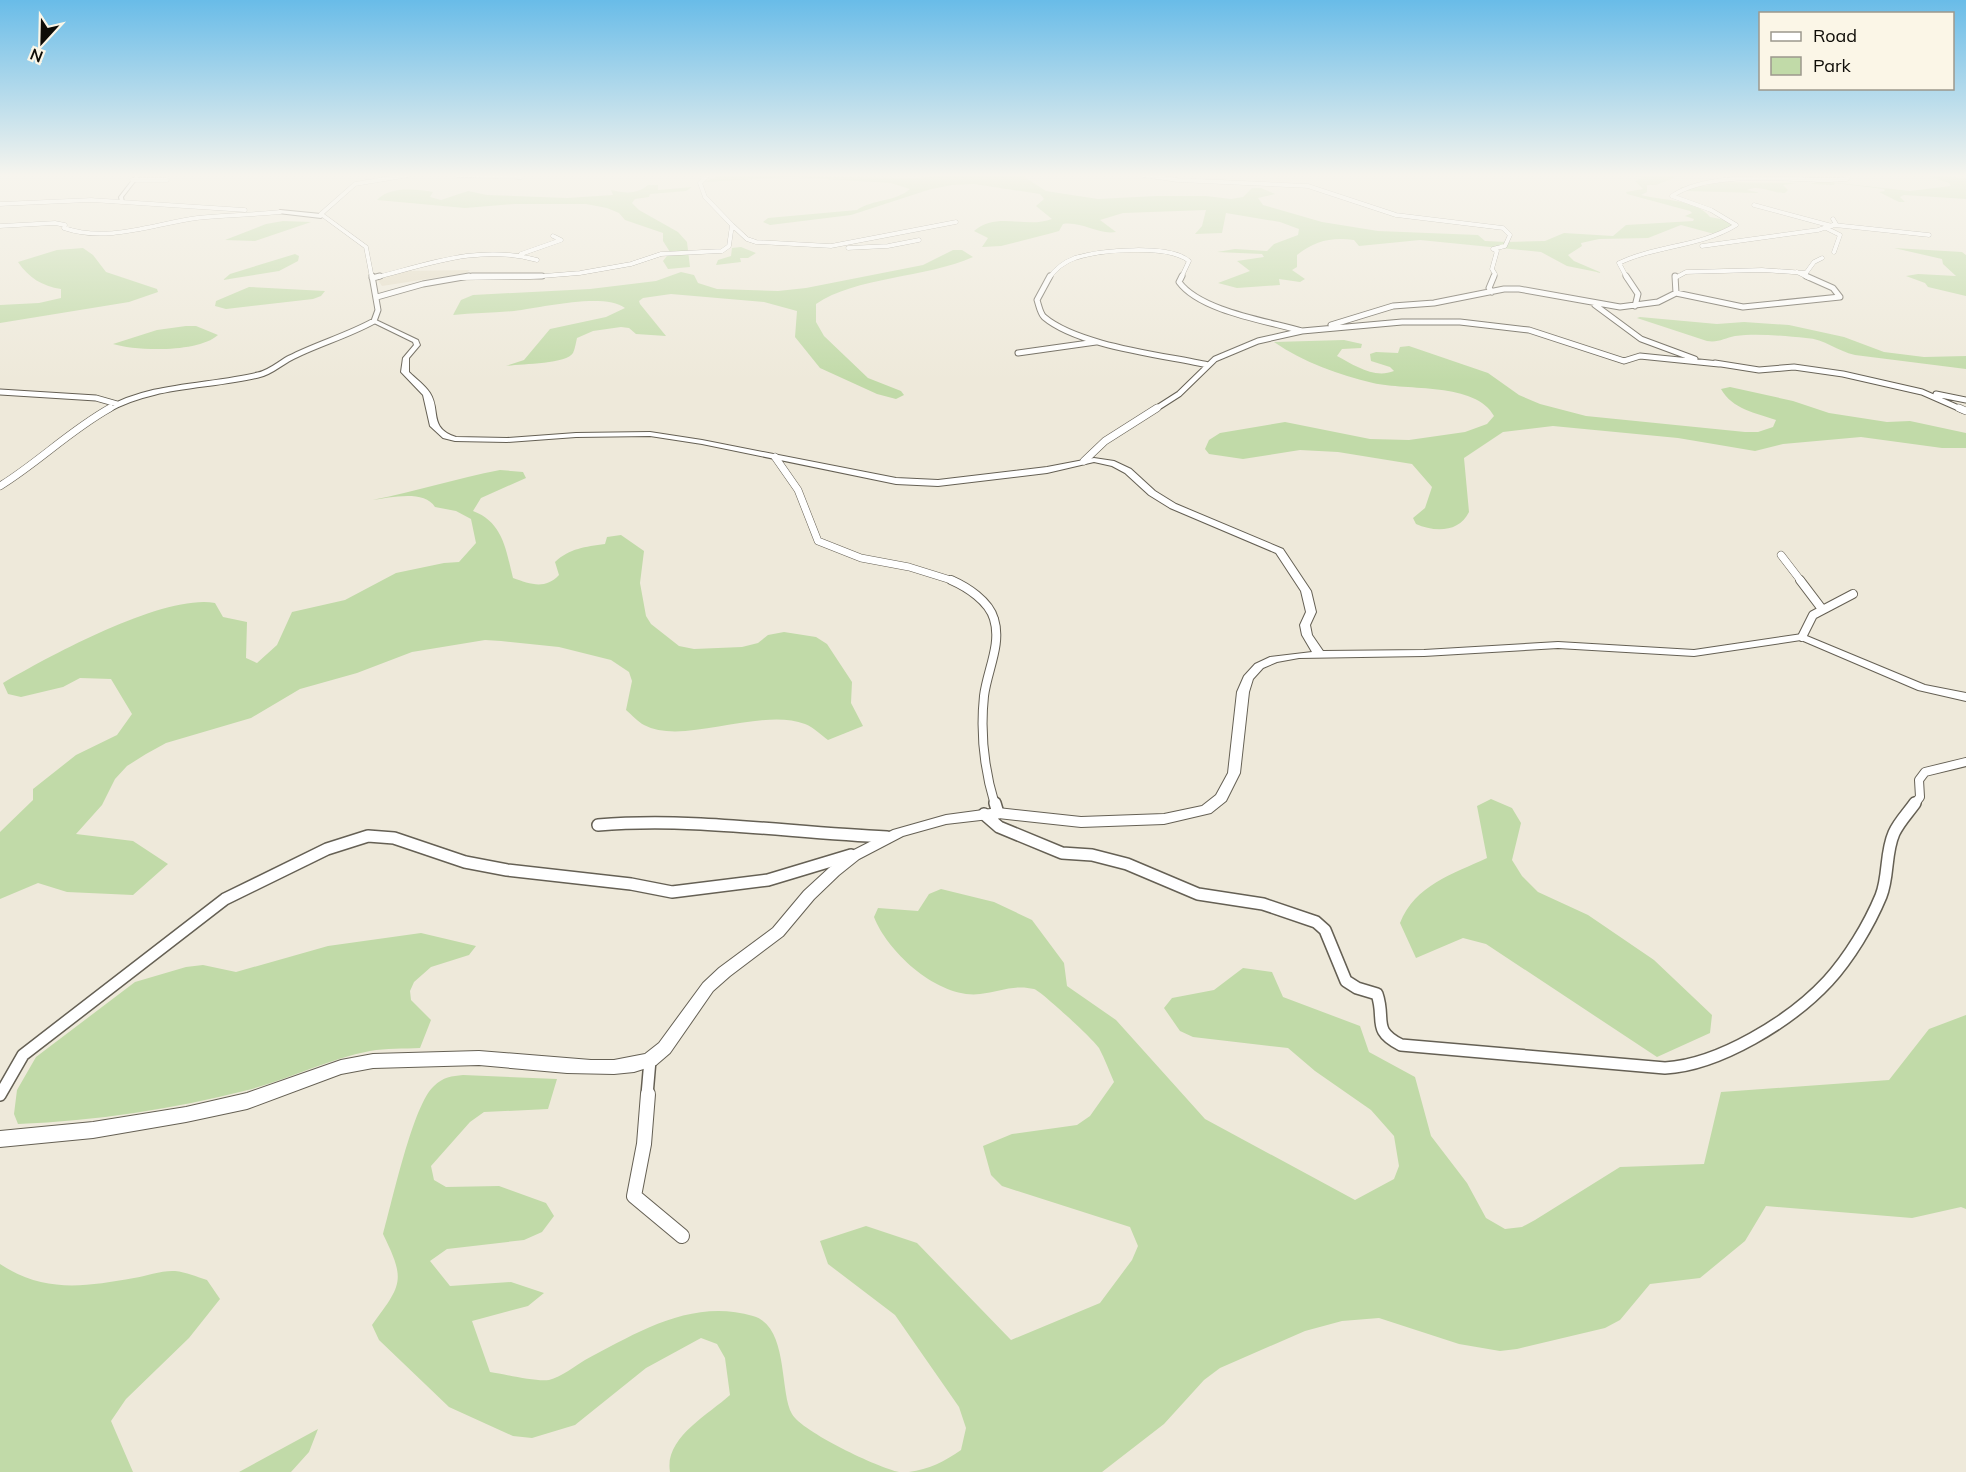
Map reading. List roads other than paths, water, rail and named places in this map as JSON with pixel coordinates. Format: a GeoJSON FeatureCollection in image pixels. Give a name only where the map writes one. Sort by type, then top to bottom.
{"type":"FeatureCollection","features":[{"type":"Feature","properties":{"kind":"street"},"geometry":{"type":"LineString","coordinates":[[0,486],[20,474],[78,426],[117,404],[174,388],[261,375],[292,357],[345,337],[374,321],[378,310],[377,297],[368,250],[364,244]]}},
{"type":"Feature","properties":{"kind":"street"},"geometry":{"type":"LineString","coordinates":[[372,278],[445,257],[521,254],[550,244]]}},
{"type":"Feature","properties":{"kind":"street"},"geometry":{"type":"LineString","coordinates":[[377,297],[423,284],[469,276],[530,277],[580,273],[631,264],[661,254],[722,251],[729,244]]}},
{"type":"Feature","properties":{"kind":"street"},"geometry":{"type":"LineString","coordinates":[[786,244],[867,248],[895,244]]}},
{"type":"Feature","properties":{"kind":"street"},"geometry":{"type":"LineString","coordinates":[[816,246],[844,244]]}},
{"type":"Feature","properties":{"kind":"street"},"geometry":{"type":"LineString","coordinates":[[1492,292],[1489,288],[1495,274],[1492,269],[1497,251],[1493,249],[1506,244]]}},
{"type":"Feature","properties":{"kind":"street"},"geometry":{"type":"LineString","coordinates":[[1635,306],[1638,294],[1619,263],[1688,244]]}},
{"type":"Feature","properties":{"kind":"street"},"geometry":{"type":"LineString","coordinates":[[1670,248],[1708,244]]}},
{"type":"Feature","properties":{"kind":"street"},"geometry":{"type":"LineString","coordinates":[[1834,252],[1837,244]]}},
{"type":"Feature","properties":{"kind":"street"},"geometry":{"type":"LineString","coordinates":[[1208,365],[1099,342],[1074,334],[1048,321],[1038,310],[1037,300],[1041,290],[1065,262],[1112,253],[1181,254],[1189,261],[1179,282],[1193,297],[1302,331]]}},
{"type":"Feature","properties":{"kind":"street"},"geometry":{"type":"LineString","coordinates":[[521,254],[537,260]]}},
{"type":"Feature","properties":{"kind":"street"},"geometry":{"type":"LineString","coordinates":[[1676,293],[1675,276],[1686,272],[1754,270],[1808,272],[1814,262],[1822,258]]}},
{"type":"Feature","properties":{"kind":"street"},"geometry":{"type":"LineString","coordinates":[[1310,330],[1393,306],[1434,303],[1519,289],[1595,304],[1635,306],[1658,302],[1676,293],[1718,304],[1743,307],[1840,297],[1833,288],[1797,272]]}},
{"type":"Feature","properties":{"kind":"street"},"geometry":{"type":"LineString","coordinates":[[1595,304],[1641,339],[1688,357],[1719,364]]}},
{"type":"Feature","properties":{"kind":"street"},"geometry":{"type":"LineString","coordinates":[[374,321],[416,342],[417,345],[406,358],[405,372],[427,394],[433,424],[455,439],[496,441],[576,435],[650,434],[896,481],[938,483],[1007,477],[1084,461],[1114,464],[1128,471],[1152,493],[1173,506],[1280,550],[1306,591],[1311,612],[1305,625],[1307,635],[1319,654]]}},
{"type":"Feature","properties":{"kind":"street"},"geometry":{"type":"LineString","coordinates":[[1084,461],[1105,441],[1179,394],[1208,365],[1236,348],[1302,331],[1402,322],[1460,322],[1528,330],[1620,360],[1630,361],[1640,356],[1759,370],[1785,367],[1818,370],[1966,400]]}},
{"type":"Feature","properties":{"kind":"street"},"geometry":{"type":"LineString","coordinates":[[1017,352],[1099,342]]}},
{"type":"Feature","properties":{"kind":"street"},"geometry":{"type":"LineString","coordinates":[[0,392],[96,398],[117,404]]}},
{"type":"Feature","properties":{"kind":"street"},"geometry":{"type":"LineString","coordinates":[[1922,392],[1966,411]]}},
{"type":"Feature","properties":{"kind":"street"},"geometry":{"type":"LineString","coordinates":[[775,457],[798,490],[819,541],[861,558],[909,567],[946,578],[963,585],[987,606],[994,620],[996,640],[984,696],[982,742],[985,773],[998,813]]}},
{"type":"Feature","properties":{"kind":"street"},"geometry":{"type":"LineString","coordinates":[[1781,555],[1822,609]]}},
{"type":"Feature","properties":{"kind":"street"},"geometry":{"type":"LineString","coordinates":[[1802,637],[1810,618],[1822,609],[1853,594]]}},
{"type":"Feature","properties":{"kind":"street"},"geometry":{"type":"LineString","coordinates":[[0,1139],[125,1125],[201,1112],[272,1094],[333,1070],[369,1061],[477,1058],[610,1066],[650,1060],[664,1049],[687,1011],[709,986],[780,930],[813,890],[860,853],[886,837],[916,825],[984,814],[998,813],[1081,822],[1164,819],[1206,810],[1221,798],[1233,773],[1238,755],[1243,692],[1248,678],[1259,666],[1274,659],[1319,654],[1424,653],[1558,645],[1694,653],[1802,637],[1917,686],[1966,697]]}},
{"type":"Feature","properties":{"kind":"street"},"geometry":{"type":"LineString","coordinates":[[984,814],[999,827],[1062,853],[1092,855],[1127,864],[1198,894],[1263,904],[1316,922],[1325,930],[1340,961],[1346,981],[1357,988],[1377,994],[1381,1003],[1379,1030],[1386,1039],[1401,1045],[1544,1060],[1656,1067],[1686,1066],[1712,1058],[1744,1041],[1799,1007],[1829,980],[1867,921],[1884,887],[1887,855],[1894,834],[1920,796],[1918,781],[1920,775],[1925,771],[1966,762]]}},
{"type":"Feature","properties":{"kind":"street"},"geometry":{"type":"LineString","coordinates":[[598,825],[689,820],[812,834],[886,837]]}},
{"type":"Feature","properties":{"kind":"street"},"geometry":{"type":"LineString","coordinates":[[0,1095],[23,1055],[225,899],[243,888],[278,875],[349,840],[368,836],[394,838],[465,862],[507,870],[631,884],[672,892],[768,880],[860,853]]}},
{"type":"Feature","properties":{"kind":"street"},"geometry":{"type":"LineString","coordinates":[[650,1060],[644,1144],[634,1196],[643,1207],[671,1223],[682,1236]]}}]}
